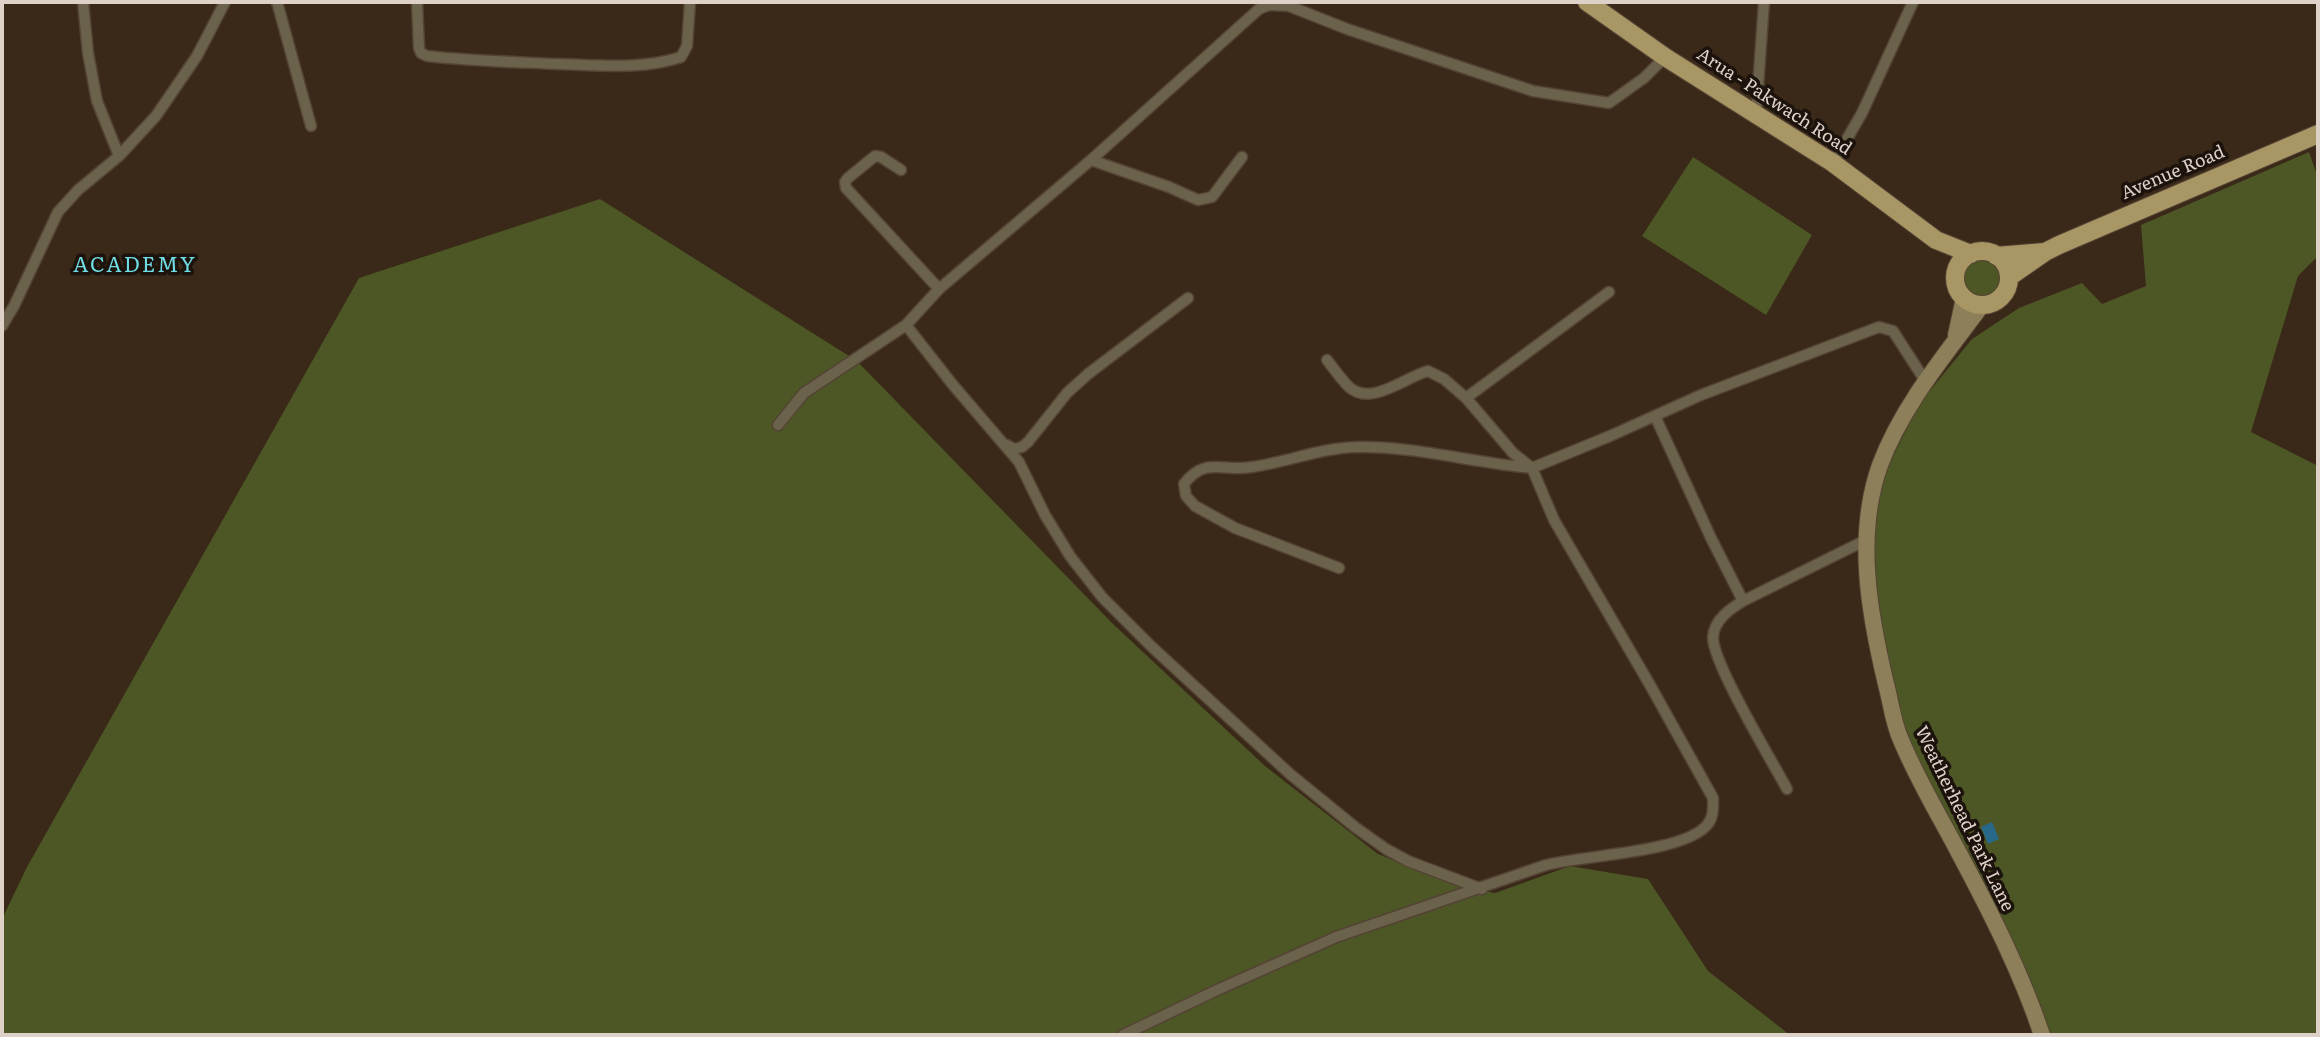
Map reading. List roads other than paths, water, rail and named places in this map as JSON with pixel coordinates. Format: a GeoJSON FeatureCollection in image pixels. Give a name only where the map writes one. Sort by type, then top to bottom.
{"type":"FeatureCollection","features":[{"type":"Feature","properties":{"kind":"main road","name":"Arua - Pakwach Road"},"geometry":{"type":"LineString","coordinates":[[1587,2],[1604,7],[1665,57],[1833,163],[1936,240],[1971,254]]}},
{"type":"Feature","properties":{"kind":"main road","name":"Avenue Road"},"geometry":{"type":"LineString","coordinates":[[2008,277],[2045,252],[2318,134]]}},
{"type":"Feature","properties":{"kind":"main road","name":"Arua - Pakwach Road"},"geometry":{"type":"LineString","coordinates":[[1936,240],[1955,276]]}},
{"type":"Feature","properties":{"kind":"main road"},"geometry":{"type":"LineString","coordinates":[[1984,251],[1996,256],[2005,265],[2008,277],[2003,295],[1994,302],[1982,305],[1972,303],[1964,298],[1957,288],[1955,276],[1960,262],[1971,254],[1984,251]]}},
{"type":"Feature","properties":{"kind":"main road","name":"Avenue Road"},"geometry":{"type":"LineString","coordinates":[[1996,256],[2045,252]]}},
{"type":"Feature","properties":{"kind":"main road","name":"Weatherhead Park Lane"},"geometry":{"type":"LineString","coordinates":[[1955,341],[1964,298]]}},
{"type":"Feature","properties":{"kind":"main road","name":"Weatherhead Park Lane"},"geometry":{"type":"LineString","coordinates":[[1982,305],[1896,428],[1879,467],[1866,540],[1868,589],[1873,627],[1899,736],[2018,972],[2042,1035]]}},
{"type":"Feature","properties":{"kind":"street"},"geometry":{"type":"LineString","coordinates":[[83,2],[88,53],[97,101],[119,156]]}},
{"type":"Feature","properties":{"kind":"street"},"geometry":{"type":"LineString","coordinates":[[2,326],[58,212],[78,190],[119,156],[156,116],[183,78],[225,2]]}},
{"type":"Feature","properties":{"kind":"street"},"geometry":{"type":"LineString","coordinates":[[276,2],[284,21],[311,126]]}},
{"type":"Feature","properties":{"kind":"street"},"geometry":{"type":"LineString","coordinates":[[417,2],[419,48],[421,53],[427,56],[582,65],[648,64],[681,57],[687,46],[690,2]]}},
{"type":"Feature","properties":{"kind":"street"},"geometry":{"type":"LineString","coordinates":[[1756,115],[1764,2]]}},
{"type":"Feature","properties":{"kind":"street"},"geometry":{"type":"LineString","coordinates":[[1833,163],[1862,113],[1913,2]]}},
{"type":"Feature","properties":{"kind":"street"},"geometry":{"type":"LineString","coordinates":[[778,425],[804,393],[906,325],[939,289],[1091,160],[1259,9],[1269,5],[1289,6],[1347,29],[1533,91],[1609,103],[1644,78],[1665,57]]}},
{"type":"Feature","properties":{"kind":"street"},"geometry":{"type":"LineString","coordinates":[[901,170],[875,156],[848,178],[845,182],[846,188],[939,289]]}},
{"type":"Feature","properties":{"kind":"street"},"geometry":{"type":"LineString","coordinates":[[1091,160],[1199,200],[1212,197],[1242,158]]}},
{"type":"Feature","properties":{"kind":"street"},"geometry":{"type":"LineString","coordinates":[[1466,398],[1609,292]]}},
{"type":"Feature","properties":{"kind":"street"},"geometry":{"type":"LineString","coordinates":[[1007,445],[1014,449],[1022,447],[1067,393],[1088,374],[1188,298]]}},
{"type":"Feature","properties":{"kind":"street"},"geometry":{"type":"LineString","coordinates":[[906,325],[953,385],[1007,445],[1070,556],[1102,597],[1290,774],[1341,816],[1386,849],[1408,861],[1482,889]]}},
{"type":"Feature","properties":{"kind":"street"},"geometry":{"type":"LineString","coordinates":[[1339,568],[1235,528],[1195,506],[1186,496],[1184,484],[1192,474],[1204,467],[1251,467],[1321,450],[1355,447],[1386,447],[1532,468],[1701,395],[1879,327],[1893,331],[1926,382]]}},
{"type":"Feature","properties":{"kind":"street"},"geometry":{"type":"LineString","coordinates":[[1123,1035],[1217,989],[1336,937],[1569,859],[1623,854],[1671,843],[1695,835],[1708,824],[1713,814],[1713,798],[1554,520],[1532,468],[1513,453],[1466,398],[1444,379],[1428,371],[1378,392],[1356,391],[1349,387],[1328,360]]}},
{"type":"Feature","properties":{"kind":"street"},"geometry":{"type":"LineString","coordinates":[[1655,416],[1743,601]]}},
{"type":"Feature","properties":{"kind":"street"},"geometry":{"type":"LineString","coordinates":[[1787,789],[1714,650],[1713,635],[1719,621],[1730,609],[1866,540]]}},
{"type":"Feature","properties":{"kind":"water"},"geometry":{"type":"Polygon","coordinates":[[[1992,822],[1999,839],[1988,844],[1981,827],[1992,822]]]}},
{"type":"Feature","properties":{"kind":"district","name":"ACADEMY"},"geometry":{"type":"Point","coordinates":[135,266]}}]}
